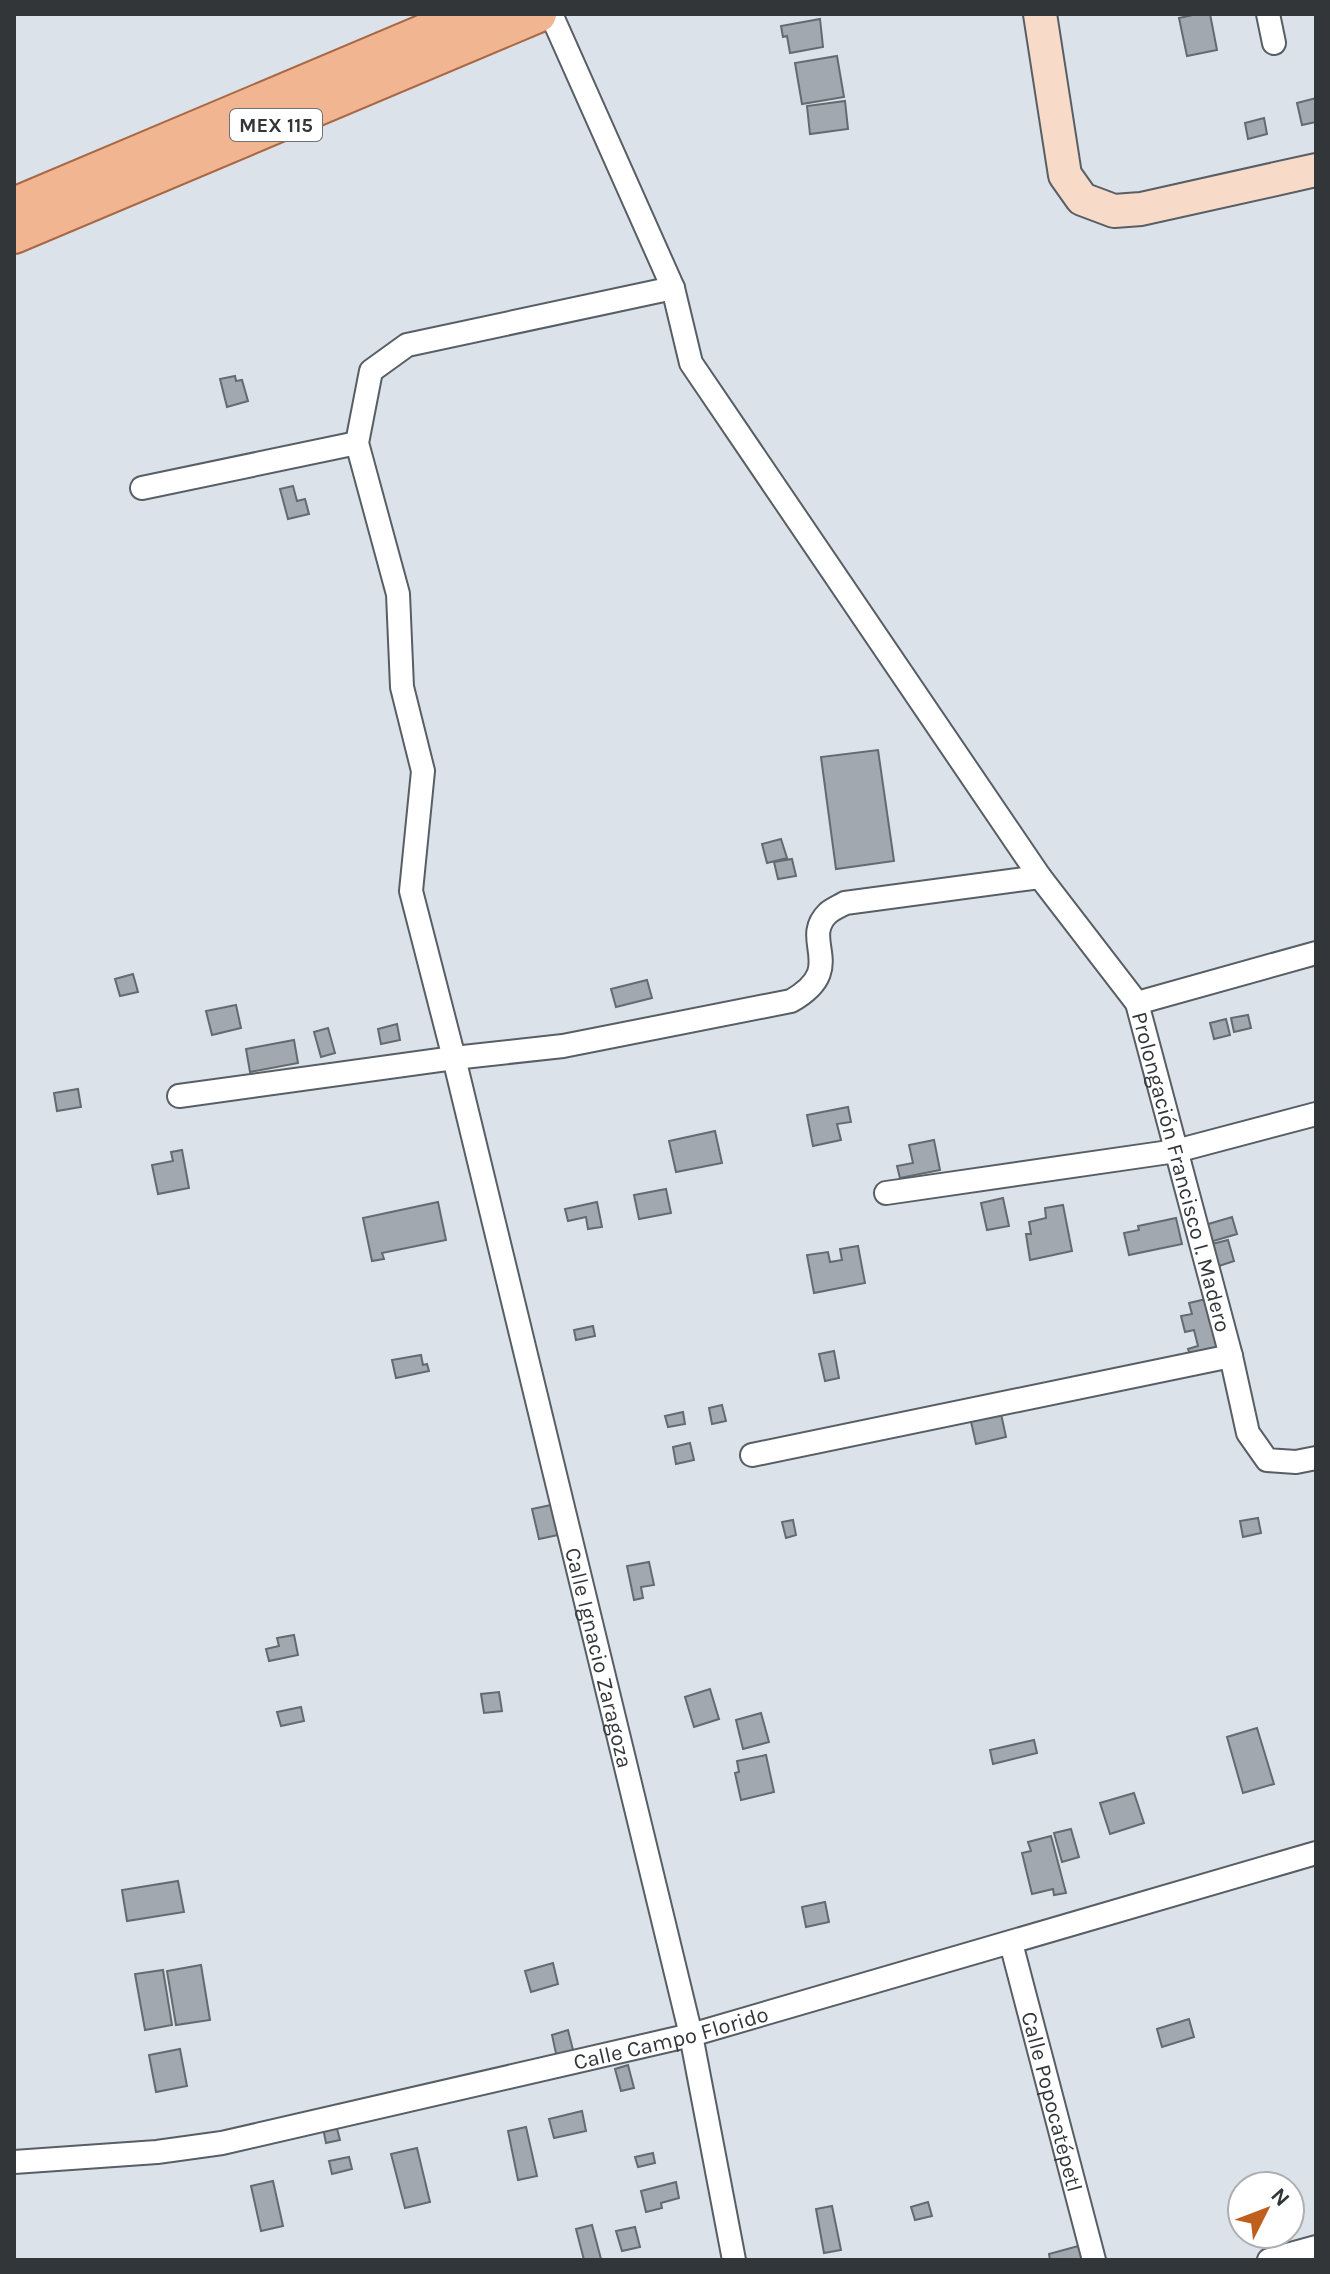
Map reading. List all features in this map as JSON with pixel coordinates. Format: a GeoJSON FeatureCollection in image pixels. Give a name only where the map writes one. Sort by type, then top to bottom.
{"type":"FeatureCollection","features":[{"type":"Feature","properties":{"kind":"main road","name":"MEX 115"},"geometry":{"type":"LineString","coordinates":[[14,206],[469,14]]}},
{"type":"Feature","properties":{"kind":"main road","name":"MEX 115"},"geometry":{"type":"LineString","coordinates":[[14,235],[538,14]]}},
{"type":"Feature","properties":{"kind":"street","name":"Prolongación Francisco I. Madero"},"geometry":{"type":"LineString","coordinates":[[551,14],[673,288],[691,363],[1040,877],[1137,1003],[1231,1356],[1248,1433],[1267,1460],[1296,1462],[1316,1458]]}},
{"type":"Feature","properties":{"kind":"street"},"geometry":{"type":"LineString","coordinates":[[1040,14],[1065,175],[1082,199],[1114,211],[1141,209],[1316,170]]}},
{"type":"Feature","properties":{"kind":"street"},"geometry":{"type":"LineString","coordinates":[[1268,14],[1274,43]]}},
{"type":"Feature","properties":{"kind":"street"},"geometry":{"type":"LineString","coordinates":[[142,488],[357,443],[371,371],[407,345],[673,288]]}},
{"type":"Feature","properties":{"kind":"street","name":"Calle Ignacio Zaragoza"},"geometry":{"type":"LineString","coordinates":[[357,443],[398,594],[402,687],[423,771],[411,891],[691,2035],[734,2260]]}},
{"type":"Feature","properties":{"kind":"street"},"geometry":{"type":"LineString","coordinates":[[179,1096],[563,1046],[791,1001],[812,989],[821,970],[818,930],[827,913],[845,903],[1040,877]]}},
{"type":"Feature","properties":{"kind":"street"},"geometry":{"type":"LineString","coordinates":[[1137,1003],[1316,953]]}},
{"type":"Feature","properties":{"kind":"street"},"geometry":{"type":"LineString","coordinates":[[886,1193],[1176,1151],[1316,1114]]}},
{"type":"Feature","properties":{"kind":"street"},"geometry":{"type":"LineString","coordinates":[[752,1455],[1231,1356]]}},
{"type":"Feature","properties":{"kind":"street","name":"Calle Campo Florido"},"geometry":{"type":"LineString","coordinates":[[15,2163],[157,2152],[222,2143],[691,2035],[1316,1853]]}},
{"type":"Feature","properties":{"kind":"street","name":"Calle Popocatépetl"},"geometry":{"type":"LineString","coordinates":[[1011,1943],[1094,2260]]}},
{"type":"Feature","properties":{"kind":"street"},"geometry":{"type":"LineString","coordinates":[[1269,2260],[1316,2247]]}},
{"type":"Feature","properties":{"kind":"building"},"geometry":{"type":"Polygon","coordinates":[[[1210,14],[1217,50],[1187,56],[1179,18],[1210,14]]]}},
{"type":"Feature","properties":{"kind":"building"},"geometry":{"type":"Polygon","coordinates":[[[820,19],[823,47],[790,53],[787,36],[783,37],[781,26],[820,19]]]}},
{"type":"Feature","properties":{"kind":"building"},"geometry":{"type":"Polygon","coordinates":[[[837,56],[844,97],[802,104],[795,63],[837,56]]]}},
{"type":"Feature","properties":{"kind":"building"},"geometry":{"type":"Polygon","coordinates":[[[1316,98],[1316,122],[1302,125],[1297,103],[1316,98]]]}},
{"type":"Feature","properties":{"kind":"building"},"geometry":{"type":"Polygon","coordinates":[[[845,101],[848,129],[810,134],[807,106],[845,101]]]}},
{"type":"Feature","properties":{"kind":"building"},"geometry":{"type":"Polygon","coordinates":[[[1264,118],[1267,134],[1248,139],[1245,123],[1264,118]]]}},
{"type":"Feature","properties":{"kind":"building"},"geometry":{"type":"Polygon","coordinates":[[[235,376],[236,381],[242,380],[248,401],[227,407],[220,379],[235,376]]]}},
{"type":"Feature","properties":{"kind":"building"},"geometry":{"type":"Polygon","coordinates":[[[293,486],[297,501],[305,499],[309,514],[288,519],[280,489],[293,486]]]}},
{"type":"Feature","properties":{"kind":"building"},"geometry":{"type":"Polygon","coordinates":[[[878,750],[894,861],[836,869],[821,757],[878,750]]]}},
{"type":"Feature","properties":{"kind":"building"},"geometry":{"type":"Polygon","coordinates":[[[781,839],[787,858],[767,863],[762,844],[781,839]]]}},
{"type":"Feature","properties":{"kind":"building"},"geometry":{"type":"Polygon","coordinates":[[[792,859],[796,876],[778,879],[774,862],[792,859]]]}},
{"type":"Feature","properties":{"kind":"building"},"geometry":{"type":"Polygon","coordinates":[[[133,974],[138,992],[120,996],[115,979],[133,974]]]}},
{"type":"Feature","properties":{"kind":"building"},"geometry":{"type":"Polygon","coordinates":[[[647,980],[652,998],[616,1007],[611,989],[647,980]]]}},
{"type":"Feature","properties":{"kind":"building"},"geometry":{"type":"Polygon","coordinates":[[[236,1005],[241,1028],[212,1035],[206,1011],[236,1005]]]}},
{"type":"Feature","properties":{"kind":"building"},"geometry":{"type":"Polygon","coordinates":[[[1248,1015],[1251,1028],[1234,1032],[1231,1018],[1248,1015]]]}},
{"type":"Feature","properties":{"kind":"building"},"geometry":{"type":"Polygon","coordinates":[[[1226,1019],[1230,1035],[1214,1039],[1210,1023],[1226,1019]]]}},
{"type":"Feature","properties":{"kind":"building"},"geometry":{"type":"Polygon","coordinates":[[[397,1024],[400,1040],[381,1044],[378,1029],[397,1024]]]}},
{"type":"Feature","properties":{"kind":"building"},"geometry":{"type":"Polygon","coordinates":[[[328,1028],[335,1053],[321,1057],[314,1032],[328,1028]]]}},
{"type":"Feature","properties":{"kind":"building"},"geometry":{"type":"Polygon","coordinates":[[[294,1040],[298,1063],[250,1072],[246,1049],[294,1040]]]}},
{"type":"Feature","properties":{"kind":"building"},"geometry":{"type":"Polygon","coordinates":[[[78,1089],[81,1107],[57,1111],[54,1093],[78,1089]]]}},
{"type":"Feature","properties":{"kind":"building"},"geometry":{"type":"Polygon","coordinates":[[[848,1107],[851,1122],[837,1124],[841,1140],[813,1146],[807,1115],[848,1107]]]}},
{"type":"Feature","properties":{"kind":"building"},"geometry":{"type":"Polygon","coordinates":[[[715,1131],[722,1163],[676,1172],[669,1141],[715,1131]]]}},
{"type":"Feature","properties":{"kind":"building"},"geometry":{"type":"Polygon","coordinates":[[[934,1140],[940,1170],[900,1178],[897,1166],[913,1163],[909,1145],[934,1140]]]}},
{"type":"Feature","properties":{"kind":"building"},"geometry":{"type":"Polygon","coordinates":[[[182,1150],[189,1188],[158,1194],[152,1165],[173,1161],[171,1152],[182,1150]]]}},
{"type":"Feature","properties":{"kind":"building"},"geometry":{"type":"Polygon","coordinates":[[[666,1189],[671,1213],[639,1219],[634,1195],[666,1189]]]}},
{"type":"Feature","properties":{"kind":"building"},"geometry":{"type":"Polygon","coordinates":[[[1003,1198],[1009,1226],[987,1230],[981,1203],[1003,1198]]]}},
{"type":"Feature","properties":{"kind":"building"},"geometry":{"type":"Polygon","coordinates":[[[438,1202],[446,1240],[382,1253],[384,1259],[372,1261],[363,1218],[438,1202]]]}},
{"type":"Feature","properties":{"kind":"building"},"geometry":{"type":"Polygon","coordinates":[[[597,1202],[602,1227],[588,1229],[586,1217],[568,1221],[565,1209],[597,1202]]]}},
{"type":"Feature","properties":{"kind":"building"},"geometry":{"type":"Polygon","coordinates":[[[1063,1205],[1072,1251],[1030,1260],[1026,1234],[1031,1234],[1029,1222],[1046,1218],[1045,1208],[1063,1205]]]}},
{"type":"Feature","properties":{"kind":"building"},"geometry":{"type":"Polygon","coordinates":[[[1232,1217],[1237,1234],[1210,1242],[1205,1225],[1232,1217]]]}},
{"type":"Feature","properties":{"kind":"building"},"geometry":{"type":"Polygon","coordinates":[[[1176,1218],[1182,1244],[1129,1255],[1124,1233],[1139,1230],[1138,1226],[1176,1218]]]}},
{"type":"Feature","properties":{"kind":"building"},"geometry":{"type":"Polygon","coordinates":[[[1228,1240],[1234,1261],[1219,1266],[1212,1244],[1228,1240]]]}},
{"type":"Feature","properties":{"kind":"building"},"geometry":{"type":"Polygon","coordinates":[[[858,1246],[865,1283],[814,1293],[807,1255],[828,1252],[830,1262],[842,1260],[840,1249],[858,1246]]]}},
{"type":"Feature","properties":{"kind":"building"},"geometry":{"type":"Polygon","coordinates":[[[1206,1299],[1218,1347],[1190,1354],[1188,1349],[1198,1346],[1194,1330],[1185,1332],[1181,1316],[1192,1314],[1189,1303],[1206,1299]]]}},
{"type":"Feature","properties":{"kind":"building"},"geometry":{"type":"Polygon","coordinates":[[[593,1326],[595,1336],[576,1340],[574,1330],[593,1326]]]}},
{"type":"Feature","properties":{"kind":"building"},"geometry":{"type":"Polygon","coordinates":[[[834,1351],[839,1378],[825,1381],[819,1354],[834,1351]]]}},
{"type":"Feature","properties":{"kind":"building"},"geometry":{"type":"Polygon","coordinates":[[[421,1355],[423,1365],[427,1364],[429,1371],[396,1378],[392,1360],[421,1355]]]}},
{"type":"Feature","properties":{"kind":"building"},"geometry":{"type":"Polygon","coordinates":[[[722,1405],[726,1421],[712,1424],[709,1408],[722,1405]]]}},
{"type":"Feature","properties":{"kind":"building"},"geometry":{"type":"Polygon","coordinates":[[[1000,1409],[1006,1437],[976,1444],[970,1417],[1000,1409]]]}},
{"type":"Feature","properties":{"kind":"building"},"geometry":{"type":"Polygon","coordinates":[[[683,1412],[685,1424],[668,1427],[665,1416],[683,1412]]]}},
{"type":"Feature","properties":{"kind":"building"},"geometry":{"type":"Polygon","coordinates":[[[690,1443],[694,1460],[676,1464],[673,1447],[690,1443]]]}},
{"type":"Feature","properties":{"kind":"building"},"geometry":{"type":"Polygon","coordinates":[[[551,1505],[558,1535],[539,1539],[532,1509],[551,1505]]]}},
{"type":"Feature","properties":{"kind":"building"},"geometry":{"type":"Polygon","coordinates":[[[1258,1518],[1261,1533],[1243,1537],[1240,1521],[1258,1518]]]}},
{"type":"Feature","properties":{"kind":"building"},"geometry":{"type":"Polygon","coordinates":[[[793,1520],[796,1535],[786,1538],[782,1522],[793,1520]]]}},
{"type":"Feature","properties":{"kind":"building"},"geometry":{"type":"Polygon","coordinates":[[[649,1562],[654,1585],[641,1587],[643,1598],[634,1600],[627,1566],[649,1562]]]}},
{"type":"Feature","properties":{"kind":"building"},"geometry":{"type":"Polygon","coordinates":[[[294,1635],[298,1655],[269,1661],[266,1649],[279,1646],[277,1638],[294,1635]]]}},
{"type":"Feature","properties":{"kind":"building"},"geometry":{"type":"Polygon","coordinates":[[[710,1689],[719,1719],[694,1727],[685,1697],[710,1689]]]}},
{"type":"Feature","properties":{"kind":"building"},"geometry":{"type":"Polygon","coordinates":[[[499,1692],[502,1711],[484,1713],[481,1694],[499,1692]]]}},
{"type":"Feature","properties":{"kind":"building"},"geometry":{"type":"Polygon","coordinates":[[[301,1707],[304,1721],[281,1726],[277,1712],[301,1707]]]}},
{"type":"Feature","properties":{"kind":"building"},"geometry":{"type":"Polygon","coordinates":[[[761,1713],[769,1742],[743,1749],[736,1720],[761,1713]]]}},
{"type":"Feature","properties":{"kind":"building"},"geometry":{"type":"Polygon","coordinates":[[[1257,1728],[1274,1784],[1243,1793],[1227,1737],[1257,1728]]]}},
{"type":"Feature","properties":{"kind":"building"},"geometry":{"type":"Polygon","coordinates":[[[1034,1740],[1037,1753],[993,1764],[990,1750],[1034,1740]]]}},
{"type":"Feature","properties":{"kind":"building"},"geometry":{"type":"Polygon","coordinates":[[[766,1755],[774,1792],[741,1800],[735,1773],[739,1772],[737,1761],[766,1755]]]}},
{"type":"Feature","properties":{"kind":"building"},"geometry":{"type":"Polygon","coordinates":[[[1134,1793],[1144,1823],[1110,1834],[1100,1803],[1134,1793]]]}},
{"type":"Feature","properties":{"kind":"building"},"geometry":{"type":"Polygon","coordinates":[[[1071,1829],[1079,1857],[1062,1862],[1054,1833],[1071,1829]]]}},
{"type":"Feature","properties":{"kind":"building"},"geometry":{"type":"Polygon","coordinates":[[[1051,1836],[1066,1893],[1054,1895],[1053,1889],[1032,1894],[1022,1853],[1031,1851],[1028,1842],[1051,1836]]]}},
{"type":"Feature","properties":{"kind":"building"},"geometry":{"type":"Polygon","coordinates":[[[178,1881],[184,1912],[127,1921],[122,1890],[178,1881]]]}},
{"type":"Feature","properties":{"kind":"building"},"geometry":{"type":"Polygon","coordinates":[[[825,1902],[829,1922],[806,1927],[802,1907],[825,1902]]]}},
{"type":"Feature","properties":{"kind":"building"},"geometry":{"type":"Polygon","coordinates":[[[553,1963],[558,1984],[531,1992],[525,1971],[553,1963]]]}},
{"type":"Feature","properties":{"kind":"building"},"geometry":{"type":"Polygon","coordinates":[[[201,1965],[210,2020],[176,2025],[167,1971],[201,1965]]]}},
{"type":"Feature","properties":{"kind":"building"},"geometry":{"type":"Polygon","coordinates":[[[163,1970],[172,2025],[145,2030],[135,1974],[163,1970]]]}},
{"type":"Feature","properties":{"kind":"building"},"geometry":{"type":"Polygon","coordinates":[[[1189,2019],[1194,2037],[1162,2047],[1157,2029],[1189,2019]]]}},
{"type":"Feature","properties":{"kind":"building"},"geometry":{"type":"Polygon","coordinates":[[[568,2030],[574,2054],[557,2058],[552,2035],[568,2030]]]}},
{"type":"Feature","properties":{"kind":"building"},"geometry":{"type":"Polygon","coordinates":[[[180,2049],[187,2086],[156,2092],[149,2055],[180,2049]]]}},
{"type":"Feature","properties":{"kind":"building"},"geometry":{"type":"Polygon","coordinates":[[[628,2065],[634,2088],[621,2091],[615,2069],[628,2065]]]}},
{"type":"Feature","properties":{"kind":"building"},"geometry":{"type":"Polygon","coordinates":[[[582,2111],[586,2131],[554,2138],[549,2119],[582,2111]]]}},
{"type":"Feature","properties":{"kind":"building"},"geometry":{"type":"Polygon","coordinates":[[[336,2125],[340,2140],[326,2143],[323,2128],[336,2125]]]}},
{"type":"Feature","properties":{"kind":"building"},"geometry":{"type":"Polygon","coordinates":[[[526,2127],[537,2176],[518,2180],[508,2131],[526,2127]]]}},
{"type":"Feature","properties":{"kind":"building"},"geometry":{"type":"Polygon","coordinates":[[[417,2148],[430,2202],[405,2208],[391,2154],[417,2148]]]}},
{"type":"Feature","properties":{"kind":"building"},"geometry":{"type":"Polygon","coordinates":[[[653,2153],[655,2163],[638,2167],[635,2157],[653,2153]]]}},
{"type":"Feature","properties":{"kind":"building"},"geometry":{"type":"Polygon","coordinates":[[[349,2157],[352,2169],[332,2174],[329,2161],[349,2157]]]}},
{"type":"Feature","properties":{"kind":"building"},"geometry":{"type":"Polygon","coordinates":[[[273,2181],[283,2226],[261,2231],[251,2186],[273,2181]]]}},
{"type":"Feature","properties":{"kind":"building"},"geometry":{"type":"Polygon","coordinates":[[[676,2182],[679,2198],[661,2203],[662,2208],[646,2212],[641,2191],[676,2182]]]}},
{"type":"Feature","properties":{"kind":"building"},"geometry":{"type":"Polygon","coordinates":[[[928,2202],[932,2216],[915,2220],[911,2207],[928,2202]]]}},
{"type":"Feature","properties":{"kind":"building"},"geometry":{"type":"Polygon","coordinates":[[[832,2206],[841,2250],[824,2253],[816,2209],[832,2206]]]}},
{"type":"Feature","properties":{"kind":"building"},"geometry":{"type":"Polygon","coordinates":[[[592,2225],[601,2259],[584,2260],[576,2229],[592,2225]]]}},
{"type":"Feature","properties":{"kind":"building"},"geometry":{"type":"Polygon","coordinates":[[[635,2227],[640,2247],[622,2251],[616,2231],[635,2227]]]}},
{"type":"Feature","properties":{"kind":"building"},"geometry":{"type":"Polygon","coordinates":[[[1082,2245],[1086,2260],[1050,2260],[1049,2254],[1082,2245]]]}}]}
